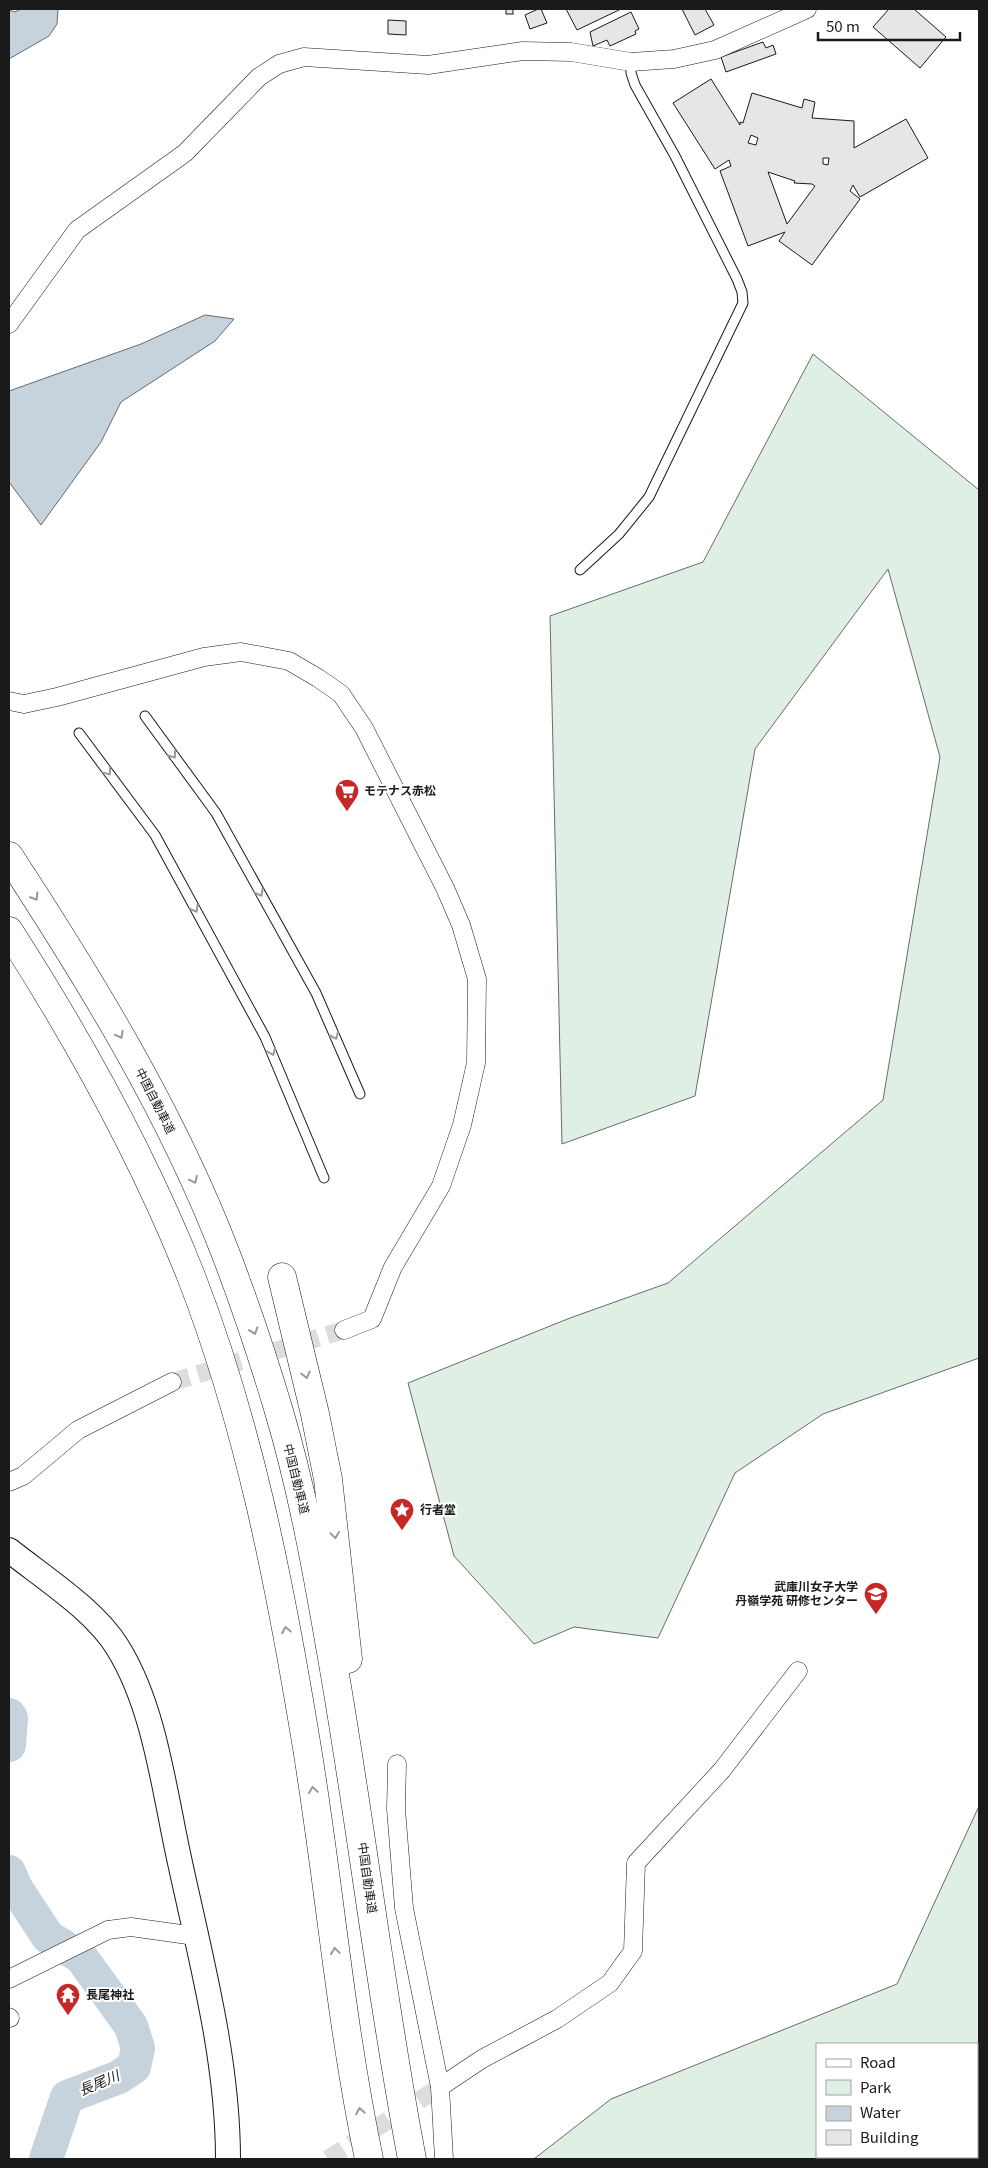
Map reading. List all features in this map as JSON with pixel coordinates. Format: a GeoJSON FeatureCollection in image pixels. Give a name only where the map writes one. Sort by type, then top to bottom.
{"type":"FeatureCollection","features":[{"type":"Feature","properties":{"kind":"highway","name":"中国自動車道"},"geometry":{"type":"LineString","coordinates":[[9,856],[114,1024],[158,1106],[196,1184],[233,1273],[279,1411],[299,1489],[317,1572],[360,1827],[392,2045],[412,2159]]}},
{"type":"Feature","properties":{"kind":"highway"},"geometry":{"type":"LineString","coordinates":[[9,931],[84,1054],[160,1203],[191,1276],[217,1350],[240,1426],[260,1503],[295,1676],[307,1745],[349,2051],[369,2159]]}},
{"type":"Feature","properties":{"kind":"highway"},"geometry":{"type":"LineString","coordinates":[[282,1277],[315,1414],[329,1489],[345,1619],[360,1827]]}},
{"type":"Feature","properties":{"kind":"street"},"geometry":{"type":"LineString","coordinates":[[9,324],[77,230],[185,153],[259,77],[279,64],[304,57],[428,65],[523,52],[572,52],[631,62],[674,60],[715,50],[806,9]]}},
{"type":"Feature","properties":{"kind":"street"},"geometry":{"type":"LineString","coordinates":[[9,701],[24,704],[204,658],[241,652],[289,661],[318,678],[341,694],[364,728],[445,888],[461,925],[477,979],[476,1063],[462,1124],[441,1186],[393,1267],[372,1319],[344,1330]]}},
{"type":"Feature","properties":{"kind":"street"},"geometry":{"type":"LineString","coordinates":[[9,1482],[23,1476],[78,1430],[172,1382]]}},
{"type":"Feature","properties":{"kind":"street"},"geometry":{"type":"LineString","coordinates":[[9,1550],[95,1619],[118,1648],[148,1713],[218,2043],[228,2130],[228,2159]]}},
{"type":"Feature","properties":{"kind":"street"},"geometry":{"type":"LineString","coordinates":[[440,2087],[482,2059],[557,2019],[610,1983],[633,1951],[636,1863],[722,1770],[798,1671]]}},
{"type":"Feature","properties":{"kind":"street"},"geometry":{"type":"LineString","coordinates":[[397,1764],[396,1809],[404,1908],[440,2087],[444,2159]]}},
{"type":"Feature","properties":{"kind":"street"},"geometry":{"type":"LineString","coordinates":[[9,1979],[108,1930],[131,1927],[195,1936]]}},
{"type":"Feature","properties":{"kind":"lane"},"geometry":{"type":"LineString","coordinates":[[580,570],[619,534],[649,497],[743,303],[742,292],[737,279],[676,156],[635,84],[631,73],[631,62]]}},
{"type":"Feature","properties":{"kind":"lane"},"geometry":{"type":"LineString","coordinates":[[145,716],[216,814],[316,993],[360,1094]]}},
{"type":"Feature","properties":{"kind":"lane"},"geometry":{"type":"LineString","coordinates":[[78,733],[155,835],[265,1036],[324,1178]]}},
{"type":"Feature","properties":{"kind":"green space"},"geometry":{"type":"Polygon","coordinates":[[[813,354],[979,490],[979,1358],[823,1414],[735,1473],[658,1638],[574,1627],[534,1644],[454,1556],[408,1383],[570,1318],[668,1283],[883,1100],[940,757],[888,569],[755,749],[695,1096],[562,1144],[550,616],[703,562],[813,354]]]}},
{"type":"Feature","properties":{"kind":"green space"},"geometry":{"type":"Polygon","coordinates":[[[979,1806],[979,2159],[534,2159],[611,2099],[897,1984],[979,1806]]]}},
{"type":"Feature","properties":{"kind":"water"},"geometry":{"type":"Polygon","coordinates":[[[21,9],[58,9],[57,24],[49,36],[9,59],[9,10],[15,12],[21,9]]]}},
{"type":"Feature","properties":{"kind":"water"},"geometry":{"type":"Polygon","coordinates":[[[205,315],[234,319],[215,341],[121,402],[101,442],[41,525],[9,482],[9,391],[141,344],[205,315]]]}},
{"type":"Feature","properties":{"kind":"building"},"geometry":{"type":"Polygon","coordinates":[[[506,9],[513,9],[513,14],[506,14],[506,9]]]}},
{"type":"Feature","properties":{"kind":"building"},"geometry":{"type":"Polygon","coordinates":[[[541,9],[547,23],[530,29],[525,15],[541,9]]]}},
{"type":"Feature","properties":{"kind":"building"},"geometry":{"type":"Polygon","coordinates":[[[566,9],[621,9],[577,30],[566,9]]]}},
{"type":"Feature","properties":{"kind":"building"},"geometry":{"type":"Polygon","coordinates":[[[682,9],[705,9],[714,25],[695,35],[682,9]]]}},
{"type":"Feature","properties":{"kind":"building"},"geometry":{"type":"Polygon","coordinates":[[[889,9],[914,9],[946,37],[920,68],[873,27],[889,9]]]}},
{"type":"Feature","properties":{"kind":"building"},"geometry":{"type":"Polygon","coordinates":[[[631,12],[639,29],[635,31],[636,34],[610,46],[607,40],[593,46],[590,32],[631,12]]]}},
{"type":"Feature","properties":{"kind":"building"},"geometry":{"type":"Polygon","coordinates":[[[388,20],[406,21],[406,35],[388,34],[388,20]]]}},
{"type":"Feature","properties":{"kind":"building"},"geometry":{"type":"Polygon","coordinates":[[[763,42],[766,48],[773,45],[776,54],[726,72],[721,57],[763,42]]]}},
{"type":"Feature","properties":{"kind":"building"},"geometry":{"type":"Polygon","coordinates":[[[711,79],[740,125],[740,122],[743,123],[752,93],[802,108],[804,99],[815,102],[812,118],[854,121],[854,148],[906,119],[928,158],[860,197],[853,185],[850,191],[860,199],[812,265],[779,241],[785,232],[748,246],[720,171],[731,166],[729,160],[715,169],[673,103],[711,79]],[[751,135],[748,143],[756,145],[758,138],[751,135]],[[823,158],[823,164],[828,165],[829,158],[823,158]],[[768,172],[787,224],[815,186],[812,184],[794,183],[795,181],[768,172]]]}},
{"type":"Feature","properties":{"kind":"waterway","name":"長尾川"},"geometry":{"type":"LineString","coordinates":[[9,1715],[11,1718],[9,1745]]}},
{"type":"Feature","properties":{"kind":"waterway","name":"長尾川"},"geometry":{"type":"LineString","coordinates":[[9,1872],[16,1888],[48,1937],[81,1957],[131,2026],[138,2048],[134,2067],[119,2077],[67,2097],[46,2159]]}},
{"type":"Feature","properties":{"kind":"tunnel"},"geometry":{"type":"LineString","coordinates":[[172,1382],[344,1330]]}},
{"type":"Feature","properties":{"kind":"tunnel"},"geometry":{"type":"LineString","coordinates":[[328,2159],[440,2087]]}},
{"type":"Feature","properties":{"kind":"place","name":"モテナス赤松"},"geometry":{"type":"Point","coordinates":[347,812]}},
{"type":"Feature","properties":{"kind":"place","name":"行者堂"},"geometry":{"type":"Point","coordinates":[402,1531]}},
{"type":"Feature","properties":{"kind":"place","name":"武庫川女子大学 丹嶺学苑 研修センター"},"geometry":{"type":"Point","coordinates":[876,1615]}},
{"type":"Feature","properties":{"kind":"place","name":"長尾神社"},"geometry":{"type":"Point","coordinates":[68,2016]}}]}
